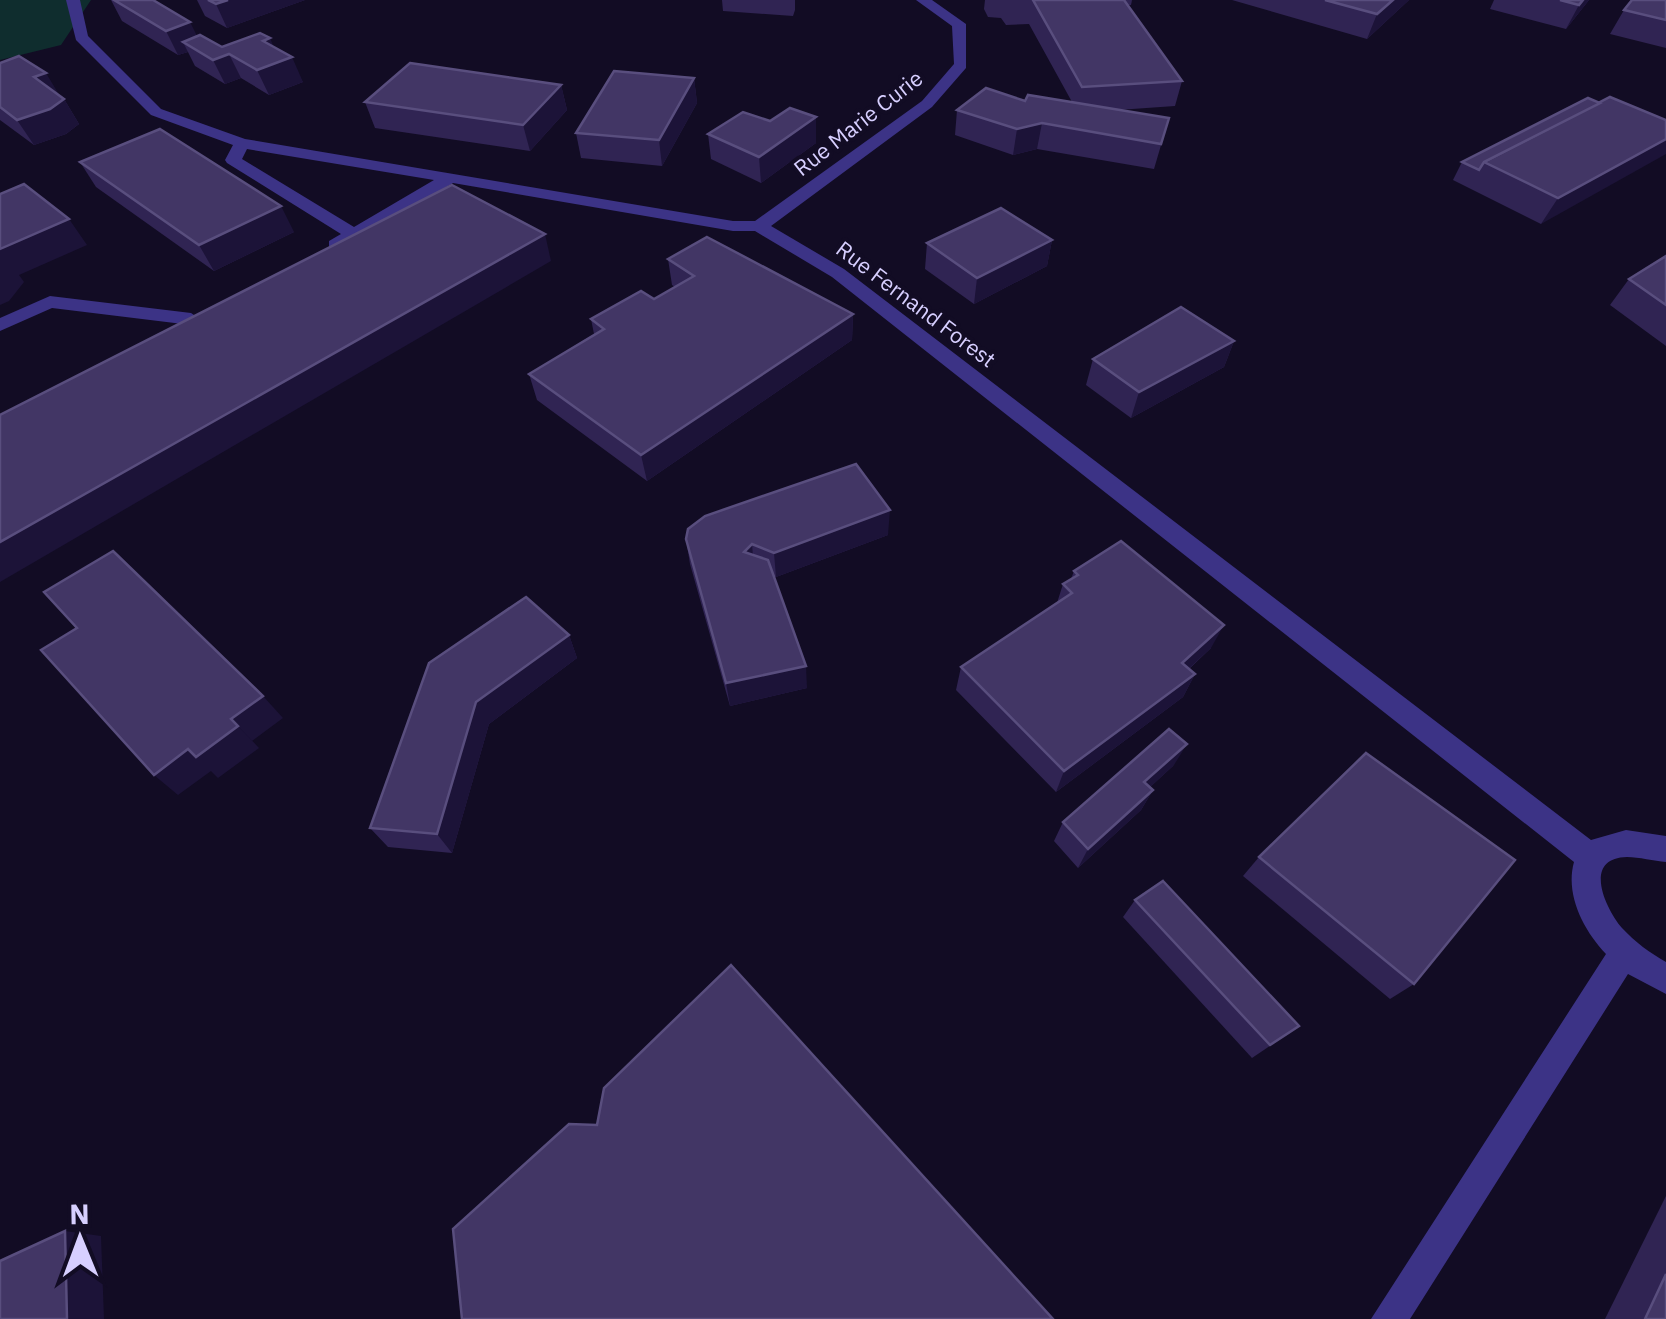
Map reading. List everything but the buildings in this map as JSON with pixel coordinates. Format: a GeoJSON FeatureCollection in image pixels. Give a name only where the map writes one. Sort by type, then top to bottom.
{"type":"FeatureCollection","features":[{"type":"Feature","properties":{"kind":"street","name":"Rue Fernand Forest"},"geometry":{"type":"LineString","coordinates":[[73,0],[81,38],[156,112],[242,142],[733,226],[759,226],[838,273],[1592,858]]}},
{"type":"Feature","properties":{"kind":"street","name":"Rue Marie Curie"},"geometry":{"type":"LineString","coordinates":[[759,226],[927,104],[961,64],[959,24],[923,0]]}},
{"type":"Feature","properties":{"kind":"street"},"geometry":{"type":"LineString","coordinates":[[242,142],[233,160],[355,235]]}},
{"type":"Feature","properties":{"kind":"street"},"geometry":{"type":"LineString","coordinates":[[322,252],[452,177]]}},
{"type":"Feature","properties":{"kind":"street"},"geometry":{"type":"LineString","coordinates":[[0,325],[50,302],[199,315],[156,336]]}},
{"type":"Feature","properties":{"kind":"street"},"geometry":{"type":"LineString","coordinates":[[1666,849],[1623,843],[1605,848],[1592,858],[1585,873],[1584,892],[1591,912],[1623,954],[1666,980]]}},
{"type":"Feature","properties":{"kind":"street"},"geometry":{"type":"LineString","coordinates":[[1389,1319],[1623,954]]}},
{"type":"Feature","properties":{"kind":"green space"},"geometry":{"type":"Polygon","coordinates":[[[0,0],[91,0],[61,45],[0,60],[0,0]]]}}]}
